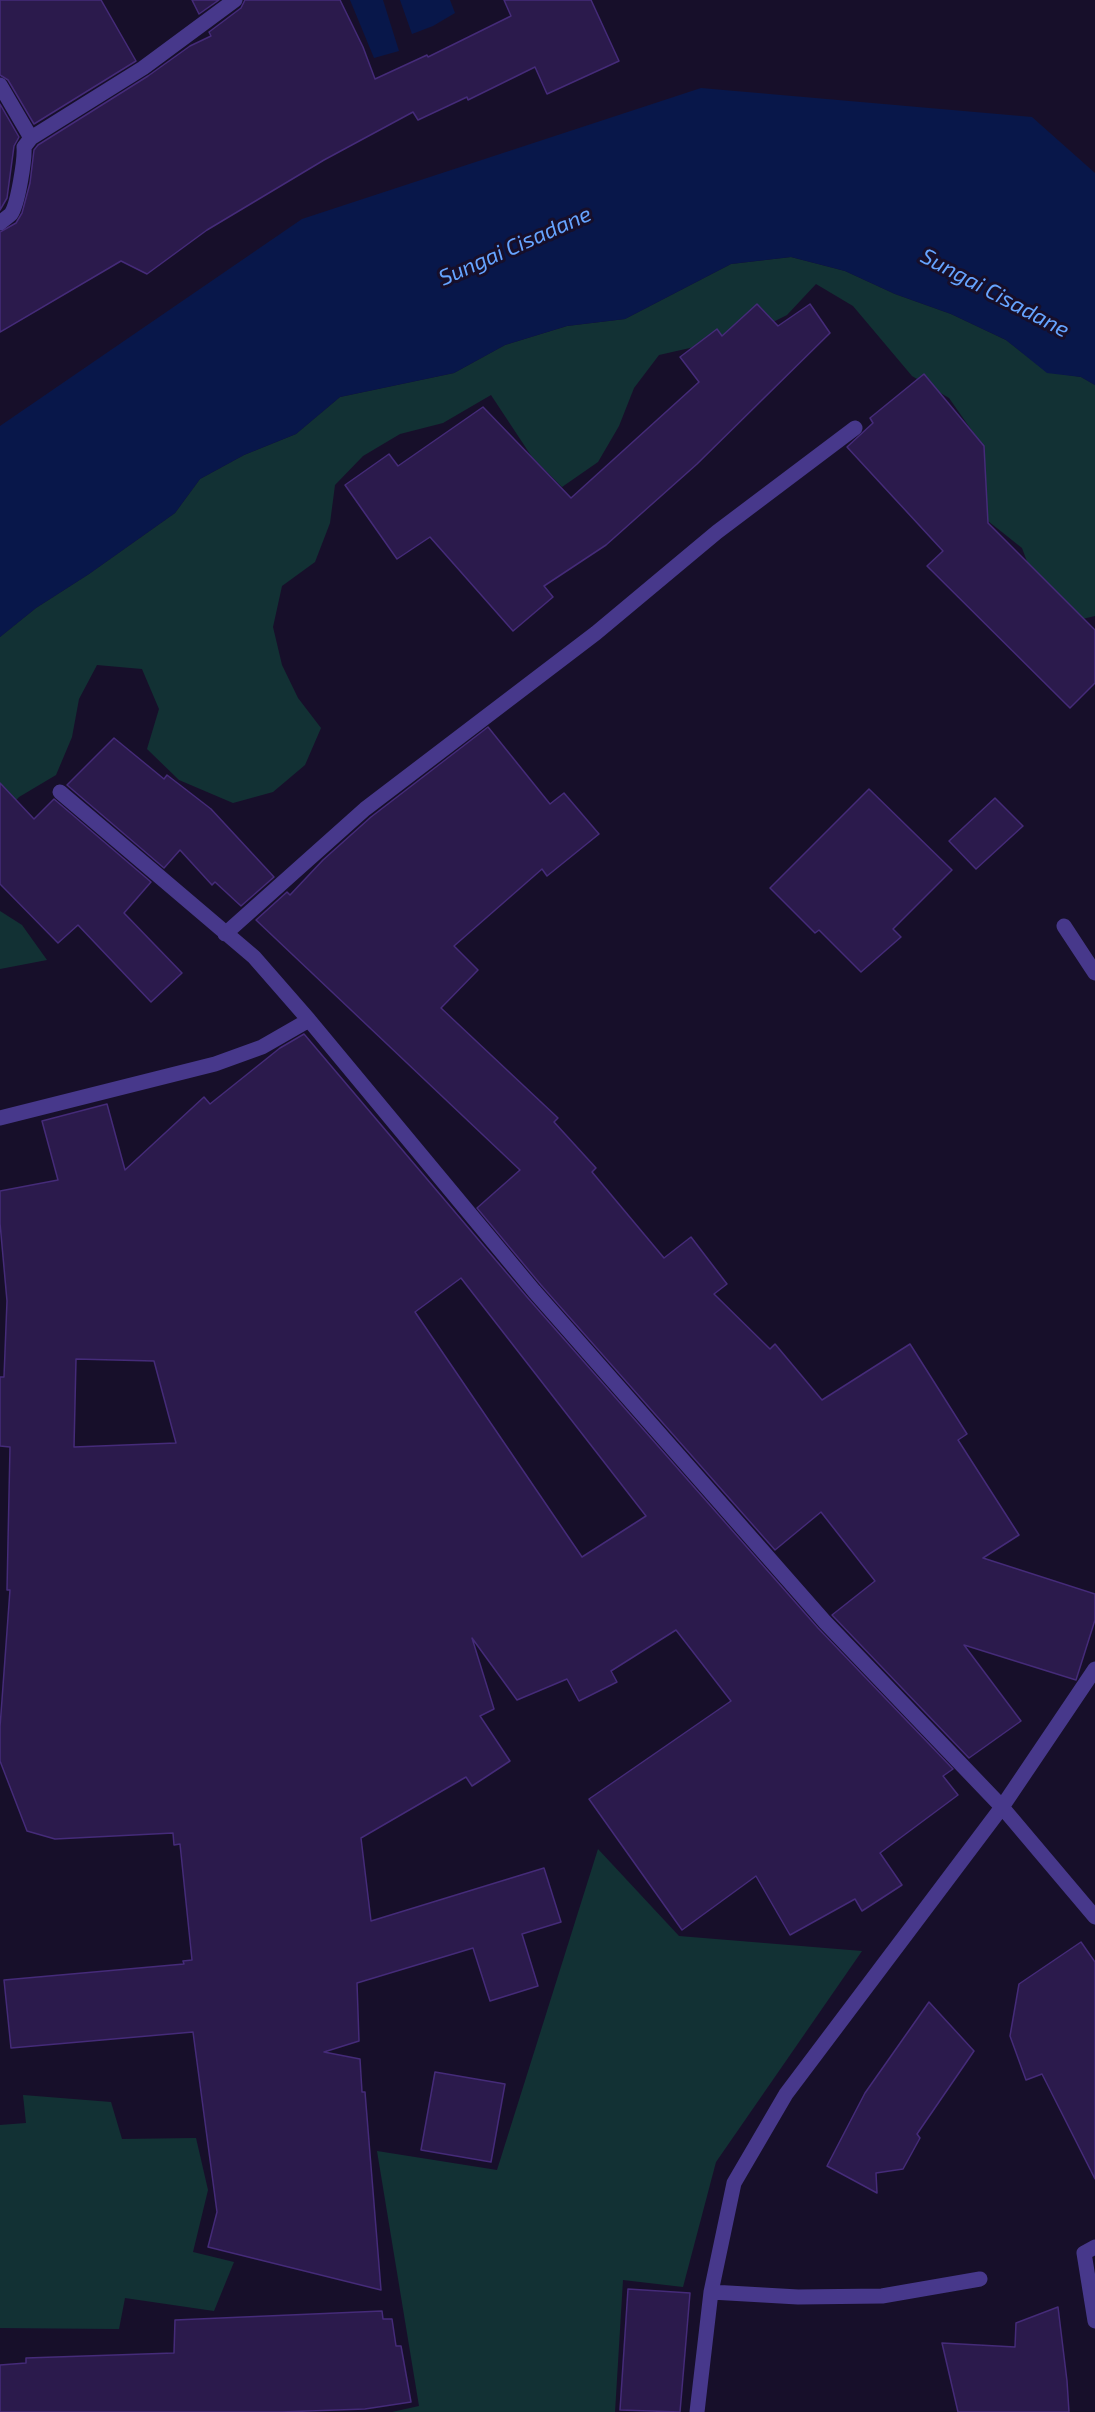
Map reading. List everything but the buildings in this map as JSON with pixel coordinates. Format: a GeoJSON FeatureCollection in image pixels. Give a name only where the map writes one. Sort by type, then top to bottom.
{"type":"FeatureCollection","features":[{"type":"Feature","properties":{"kind":"street"},"geometry":{"type":"LineString","coordinates":[[0,223],[11,214],[17,198],[25,159],[24,147],[31,138],[142,68],[235,0]]}},
{"type":"Feature","properties":{"kind":"street"},"geometry":{"type":"LineString","coordinates":[[0,85],[31,138]]}},
{"type":"Feature","properties":{"kind":"street"},"geometry":{"type":"LineString","coordinates":[[225,934],[365,810],[596,633],[717,532],[855,428]]}},
{"type":"Feature","properties":{"kind":"street"},"geometry":{"type":"LineString","coordinates":[[60,792],[254,957],[534,1291],[825,1622],[1002,1808],[1095,1917]]}},
{"type":"Feature","properties":{"kind":"street"},"geometry":{"type":"LineString","coordinates":[[1064,926],[1095,973]]}},
{"type":"Feature","properties":{"kind":"street"},"geometry":{"type":"LineString","coordinates":[[0,1118],[215,1064],[262,1047],[309,1020]]}},
{"type":"Feature","properties":{"kind":"street"},"geometry":{"type":"LineString","coordinates":[[697,2412],[711,2292],[734,2183],[786,2094],[1002,1808],[1095,1669]]}},
{"type":"Feature","properties":{"kind":"street"},"geometry":{"type":"LineString","coordinates":[[1095,2247],[1084,2253],[1095,2322]]}},
{"type":"Feature","properties":{"kind":"street"},"geometry":{"type":"LineString","coordinates":[[711,2292],[798,2296],[882,2296],[980,2279]]}},
{"type":"Feature","properties":{"kind":"green space"},"geometry":{"type":"Polygon","coordinates":[[[791,257],[845,271],[895,294],[951,314],[1006,340],[1047,372],[1081,377],[1095,385],[1095,616],[1061,624],[1037,588],[1022,548],[988,521],[975,435],[949,398],[912,376],[853,306],[816,284],[787,315],[747,335],[659,355],[634,388],[619,426],[598,462],[562,487],[532,457],[491,395],[443,423],[400,434],[363,456],[335,485],[330,523],[315,562],[282,586],[273,627],[282,665],[298,698],[321,728],[305,765],[273,792],[233,803],[179,780],[147,749],[159,709],[142,669],[97,665],[79,699],[72,737],[56,775],[19,797],[0,817],[0,637],[36,608],[89,574],[175,513],[200,479],[244,455],[296,434],[340,397],[454,373],[505,345],[567,326],[625,319],[731,264],[791,257]]]}},
{"type":"Feature","properties":{"kind":"green space"},"geometry":{"type":"Polygon","coordinates":[[[0,911],[22,925],[47,960],[0,969],[0,911]]]}},
{"type":"Feature","properties":{"kind":"green space"},"geometry":{"type":"Polygon","coordinates":[[[598,1849],[679,1936],[862,1951],[716,2162],[683,2287],[623,2280],[615,2412],[392,2412],[419,2406],[377,2151],[497,2170],[598,1849]]]}},
{"type":"Feature","properties":{"kind":"green space"},"geometry":{"type":"Polygon","coordinates":[[[23,2095],[111,2102],[122,2139],[196,2138],[208,2190],[193,2252],[234,2262],[214,2311],[125,2298],[119,2329],[0,2328],[0,2125],[26,2123],[23,2095]]]}},
{"type":"Feature","properties":{"kind":"water"},"geometry":{"type":"Polygon","coordinates":[[[350,0],[383,0],[399,51],[374,58],[350,0]]]}},
{"type":"Feature","properties":{"kind":"water"},"geometry":{"type":"Polygon","coordinates":[[[400,0],[450,0],[455,13],[433,26],[412,34],[400,0]]]}},
{"type":"Feature","properties":{"kind":"water","name":"Sungai Cisadane"},"geometry":{"type":"Polygon","coordinates":[[[701,88],[1032,117],[1095,173],[1095,385],[1081,377],[1047,373],[1006,340],[951,314],[895,294],[845,271],[791,257],[731,264],[625,319],[567,326],[505,345],[454,373],[340,397],[296,434],[244,455],[200,479],[175,513],[89,574],[36,608],[0,637],[0,426],[302,219],[701,88]]]}}]}
